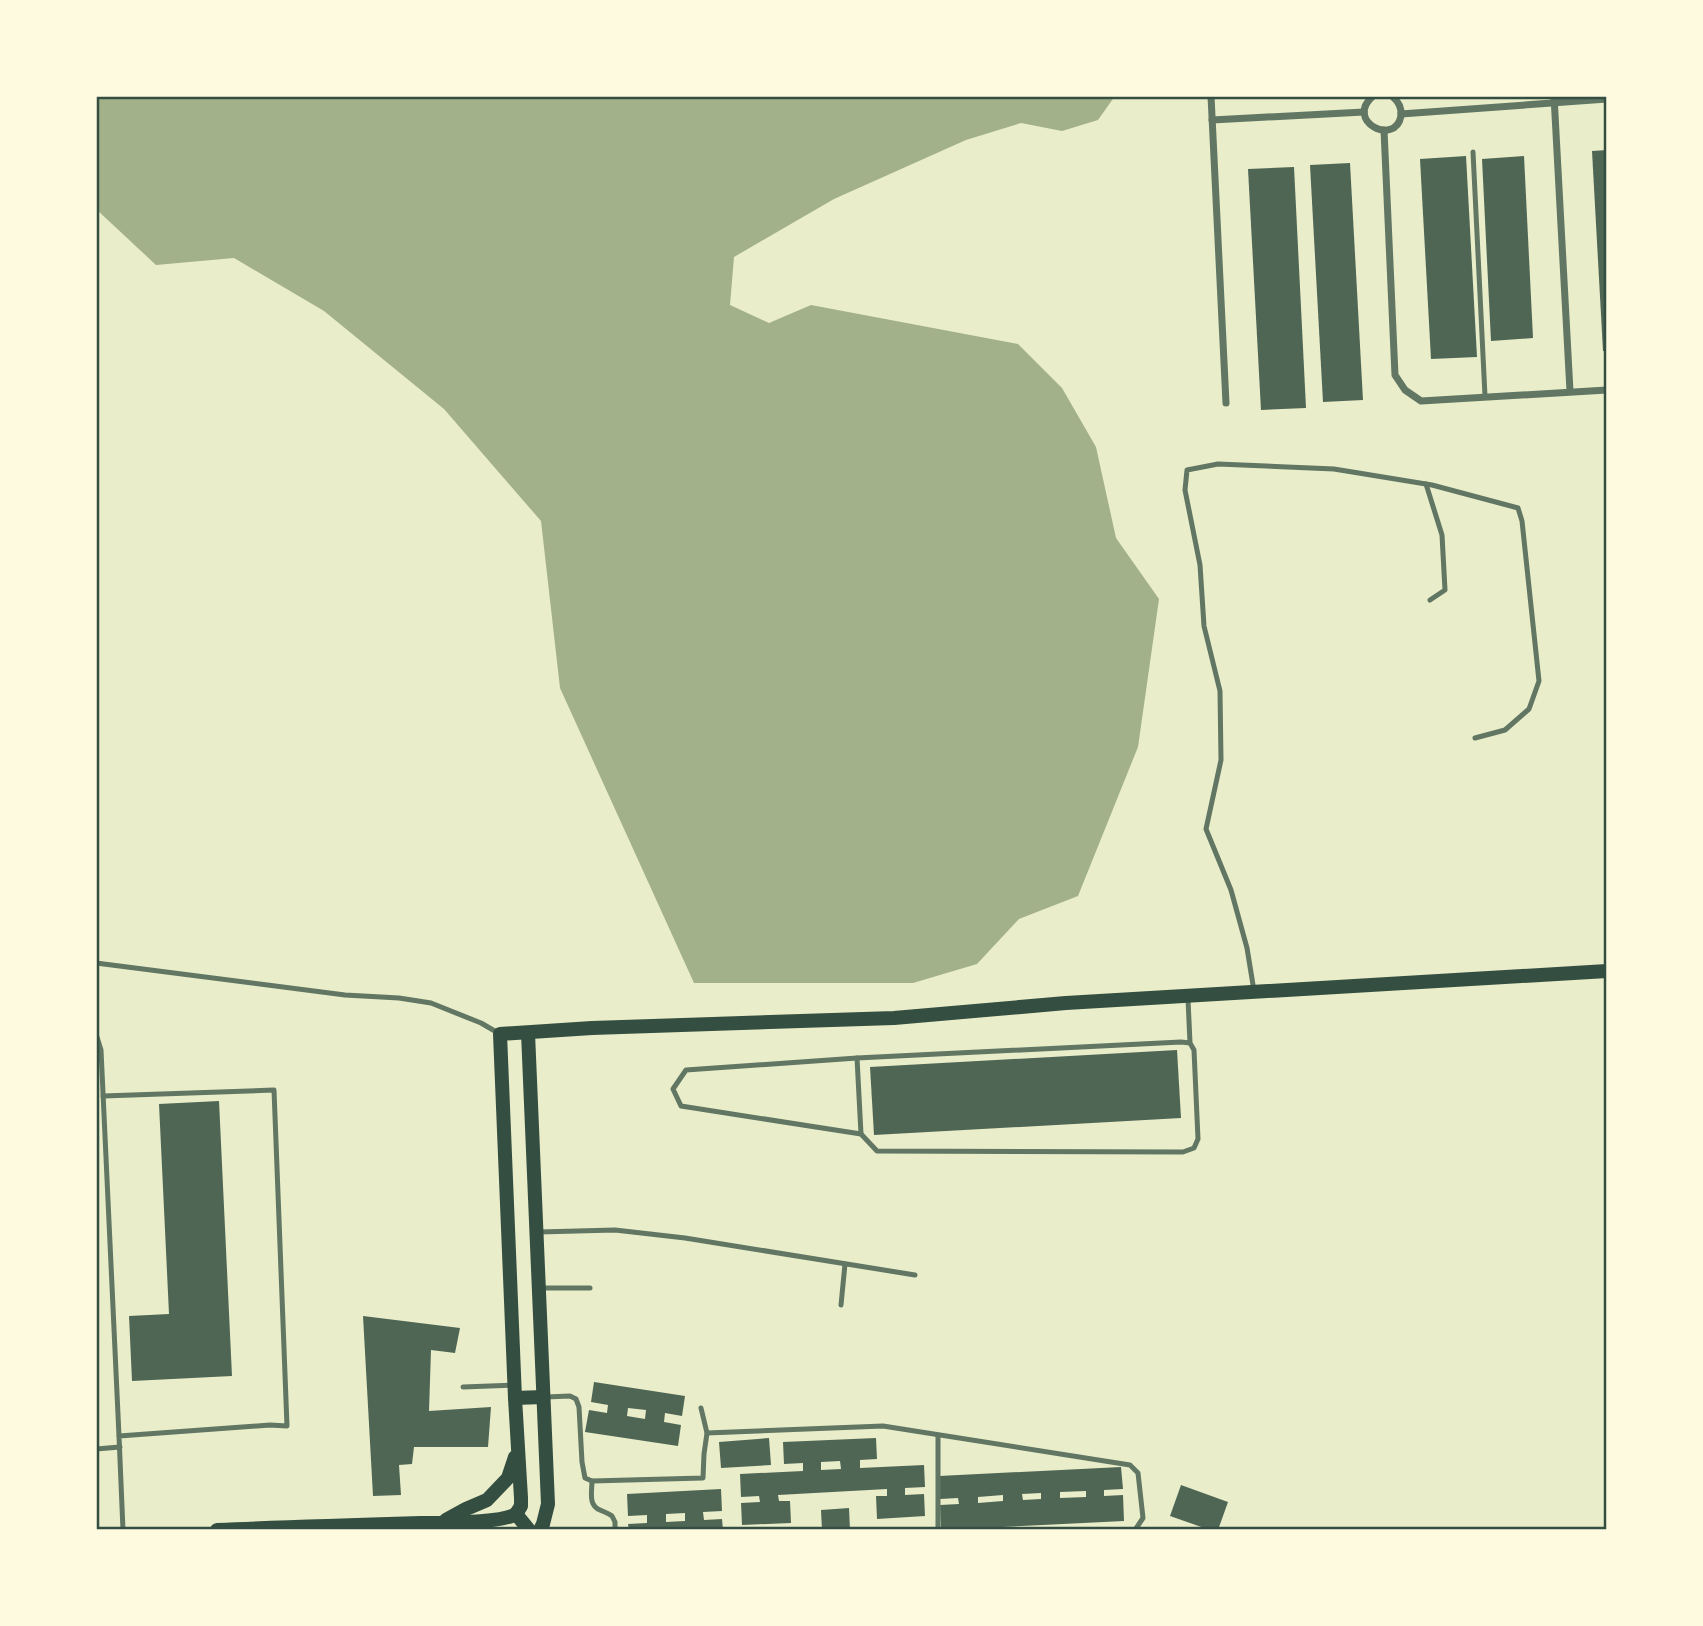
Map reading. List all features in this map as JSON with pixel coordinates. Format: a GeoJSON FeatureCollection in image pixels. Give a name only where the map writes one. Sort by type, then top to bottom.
{"type":"FeatureCollection","features":[{"type":"Feature","properties":{"kind":"main road"},"geometry":{"type":"LineString","coordinates":[[217,1530],[499,1519],[516,1514],[521,1506],[500,1034],[592,1028],[894,1018],[1066,1003],[1607,971]]}},
{"type":"Feature","properties":{"kind":"main road"},"geometry":{"type":"LineString","coordinates":[[528,1033],[548,1504],[540,1530]]}},
{"type":"Feature","properties":{"kind":"main road"},"geometry":{"type":"LineString","coordinates":[[514,1391],[543,1397]]}},
{"type":"Feature","properties":{"kind":"main road"},"geometry":{"type":"LineString","coordinates":[[442,1522],[487,1500],[508,1478],[518,1449]]}},
{"type":"Feature","properties":{"kind":"main road"},"geometry":{"type":"LineString","coordinates":[[516,1514],[529,1530]]}},
{"type":"Feature","properties":{"kind":"street"},"geometry":{"type":"LineString","coordinates":[[1211,96],[1226,403]]}},
{"type":"Feature","properties":{"kind":"street"},"geometry":{"type":"LineString","coordinates":[[1373,96],[1367,101],[1364,112],[1368,123],[1384,131],[1396,125],[1401,114],[1398,102],[1392,96]]}},
{"type":"Feature","properties":{"kind":"street"},"geometry":{"type":"LineString","coordinates":[[1401,114],[1554,99],[1607,99]]}},
{"type":"Feature","properties":{"kind":"street"},"geometry":{"type":"LineString","coordinates":[[1554,99],[1570,391]]}},
{"type":"Feature","properties":{"kind":"street"},"geometry":{"type":"LineString","coordinates":[[1212,120],[1364,112]]}},
{"type":"Feature","properties":{"kind":"street"},"geometry":{"type":"LineString","coordinates":[[1384,131],[1395,375],[1405,390],[1421,401],[1607,390]]}},
{"type":"Feature","properties":{"kind":"lane"},"geometry":{"type":"LineString","coordinates":[[1473,152],[1485,396]]}},
{"type":"Feature","properties":{"kind":"lane"},"geometry":{"type":"LineString","coordinates":[[1254,991],[1247,948],[1231,890],[1206,829],[1221,760],[1220,691],[1204,626],[1200,565],[1185,490],[1187,470],[1218,464],[1334,469],[1426,484],[1518,508],[1522,522],[1539,681],[1529,709],[1505,730],[1475,738]]}},
{"type":"Feature","properties":{"kind":"lane"},"geometry":{"type":"LineString","coordinates":[[1426,484],[1442,535],[1445,590],[1430,600]]}},
{"type":"Feature","properties":{"kind":"lane"},"geometry":{"type":"LineString","coordinates":[[96,963],[345,995],[390,997],[431,1003],[481,1023],[500,1034]]}},
{"type":"Feature","properties":{"kind":"lane"},"geometry":{"type":"LineString","coordinates":[[1188,995],[1190,1043],[1194,1050],[1198,1139],[1194,1149],[1184,1152],[877,1151],[861,1134],[681,1106],[673,1089],[686,1070],[857,1058],[1190,1043]]}},
{"type":"Feature","properties":{"kind":"lane"},"geometry":{"type":"LineString","coordinates":[[96,1034],[101,1050],[123,1530]]}},
{"type":"Feature","properties":{"kind":"lane"},"geometry":{"type":"LineString","coordinates":[[857,1058],[861,1134]]}},
{"type":"Feature","properties":{"kind":"lane"},"geometry":{"type":"LineString","coordinates":[[103,1096],[274,1090],[287,1426],[119,1436]]}},
{"type":"Feature","properties":{"kind":"lane"},"geometry":{"type":"LineString","coordinates":[[536,1232],[615,1230],[685,1238],[915,1275]]}},
{"type":"Feature","properties":{"kind":"lane"},"geometry":{"type":"LineString","coordinates":[[841,1305],[845,1264]]}},
{"type":"Feature","properties":{"kind":"lane"},"geometry":{"type":"LineString","coordinates":[[538,1287],[590,1288]]}},
{"type":"Feature","properties":{"kind":"lane"},"geometry":{"type":"LineString","coordinates":[[463,1387],[514,1391]]}},
{"type":"Feature","properties":{"kind":"lane"},"geometry":{"type":"LineString","coordinates":[[543,1397],[570,1396],[576,1399],[585,1478],[592,1481],[703,1478],[707,1433],[701,1408]]}},
{"type":"Feature","properties":{"kind":"lane"},"geometry":{"type":"LineString","coordinates":[[707,1433],[883,1426],[1130,1465],[1138,1473],[1143,1518],[1135,1530]]}},
{"type":"Feature","properties":{"kind":"lane"},"geometry":{"type":"LineString","coordinates":[[938,1436],[938,1530]]}},
{"type":"Feature","properties":{"kind":"lane"},"geometry":{"type":"LineString","coordinates":[[96,1449],[120,1447]]}},
{"type":"Feature","properties":{"kind":"lane"},"geometry":{"type":"LineString","coordinates":[[592,1481],[593,1506],[612,1516],[615,1530]]}},
{"type":"Feature","properties":{"kind":"shaded area"},"geometry":{"type":"Polygon","coordinates":[[[96,96],[1115,96],[1098,120],[1062,131],[1021,123],[966,140],[834,199],[734,257],[730,305],[769,323],[811,305],[1018,344],[1062,388],[1096,447],[1116,538],[1159,599],[1138,747],[1078,896],[1019,919],[977,964],[913,983],[694,983],[560,688],[541,521],[444,409],[324,311],[234,258],[156,265],[96,209],[96,96]]]}},
{"type":"Feature","properties":{"kind":"building"},"geometry":{"type":"Polygon","coordinates":[[[1607,150],[1607,351],[1603,351],[1592,151],[1607,150]]]}},
{"type":"Feature","properties":{"kind":"building"},"geometry":{"type":"Polygon","coordinates":[[[1466,156],[1477,357],[1431,359],[1420,159],[1466,156]]]}},
{"type":"Feature","properties":{"kind":"building"},"geometry":{"type":"Polygon","coordinates":[[[1524,156],[1533,338],[1491,341],[1482,159],[1524,156]]]}},
{"type":"Feature","properties":{"kind":"building"},"geometry":{"type":"Polygon","coordinates":[[[1350,163],[1363,400],[1323,402],[1310,165],[1350,163]]]}},
{"type":"Feature","properties":{"kind":"building"},"geometry":{"type":"Polygon","coordinates":[[[1294,167],[1306,408],[1261,410],[1248,169],[1294,167]]]}},
{"type":"Feature","properties":{"kind":"building"},"geometry":{"type":"Polygon","coordinates":[[[1177,1050],[1181,1118],[874,1135],[870,1067],[1177,1050]]]}},
{"type":"Feature","properties":{"kind":"building"},"geometry":{"type":"Polygon","coordinates":[[[219,1101],[232,1376],[132,1381],[129,1316],[169,1314],[159,1104],[219,1101]]]}},
{"type":"Feature","properties":{"kind":"building"},"geometry":{"type":"Polygon","coordinates":[[[363,1316],[460,1328],[455,1353],[431,1350],[429,1411],[491,1407],[488,1447],[414,1447],[412,1464],[399,1465],[401,1495],[373,1496],[363,1316]]]}},
{"type":"Feature","properties":{"kind":"building"},"geometry":{"type":"Polygon","coordinates":[[[594,1382],[685,1396],[682,1416],[665,1413],[664,1422],[681,1425],[678,1446],[585,1432],[589,1410],[607,1413],[608,1405],[591,1402],[594,1382]],[[628,1408],[627,1416],[645,1419],[646,1410],[628,1408]]]}},
{"type":"Feature","properties":{"kind":"building"},"geometry":{"type":"Polygon","coordinates":[[[769,1438],[771,1465],[721,1468],[719,1442],[769,1438]]]}},
{"type":"Feature","properties":{"kind":"building"},"geometry":{"type":"Polygon","coordinates":[[[876,1438],[877,1459],[860,1460],[860,1468],[924,1465],[925,1487],[905,1488],[905,1495],[924,1494],[925,1516],[877,1519],[876,1496],[887,1496],[887,1489],[778,1495],[779,1501],[790,1501],[791,1523],[742,1525],[741,1503],[760,1502],[759,1496],[741,1497],[740,1474],[803,1471],[803,1463],[784,1464],[783,1442],[876,1438]],[[840,1461],[821,1462],[821,1470],[841,1469],[840,1461]]]}},
{"type":"Feature","properties":{"kind":"building"},"geometry":{"type":"Polygon","coordinates":[[[1121,1467],[1123,1489],[1104,1490],[1104,1496],[1123,1495],[1124,1521],[941,1530],[940,1505],[959,1504],[958,1498],[940,1499],[939,1476],[1121,1467]],[[1086,1491],[1060,1492],[1060,1498],[1086,1497],[1086,1491]],[[1041,1493],[1022,1494],[1023,1500],[1041,1499],[1041,1493]],[[1003,1495],[978,1497],[978,1503],[1003,1501],[1003,1495]]]}},
{"type":"Feature","properties":{"kind":"building"},"geometry":{"type":"Polygon","coordinates":[[[1181,1485],[1228,1502],[1218,1530],[1210,1530],[1170,1516],[1181,1485]]]}},
{"type":"Feature","properties":{"kind":"building"},"geometry":{"type":"Polygon","coordinates":[[[721,1489],[722,1511],[703,1512],[704,1520],[722,1519],[723,1530],[629,1530],[628,1524],[647,1523],[647,1515],[628,1516],[627,1494],[721,1489]],[[685,1513],[666,1514],[666,1522],[685,1521],[685,1513]]]}},
{"type":"Feature","properties":{"kind":"building"},"geometry":{"type":"Polygon","coordinates":[[[849,1508],[850,1530],[822,1530],[821,1510],[849,1508]]]}}]}
